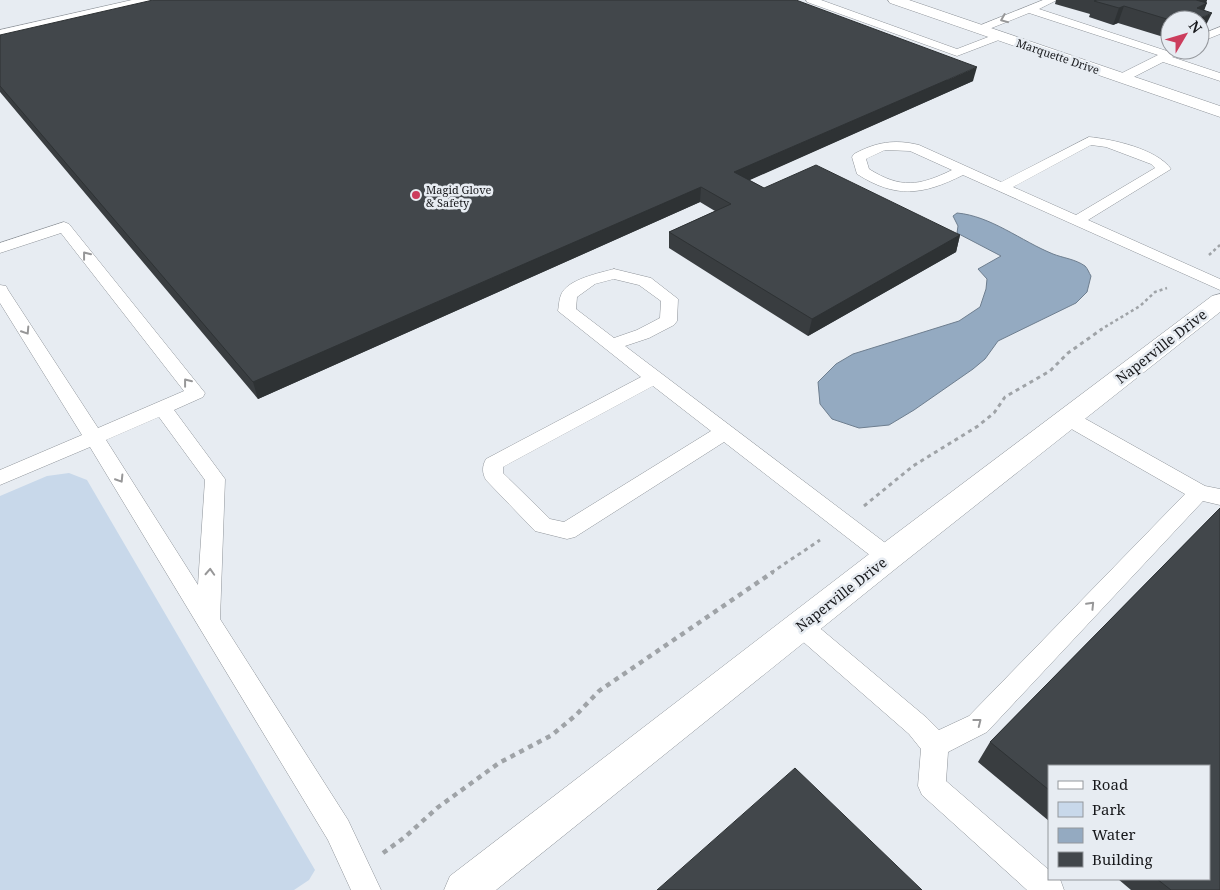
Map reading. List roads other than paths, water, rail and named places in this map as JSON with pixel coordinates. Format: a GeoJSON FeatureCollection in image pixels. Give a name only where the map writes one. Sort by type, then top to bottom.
{"type":"FeatureCollection","features":[{"type":"Feature","properties":{"kind":"street","name":"Marquette Drive"},"geometry":{"type":"LineString","coordinates":[[895,0],[1220,112]]}},
{"type":"Feature","properties":{"kind":"street","name":"Naperville Drive"},"geometry":{"type":"LineString","coordinates":[[475,887],[888,557],[1220,301]]}},
{"type":"Feature","properties":{"kind":"lane"},"geometry":{"type":"LineString","coordinates":[[0,33],[146,0]]}},
{"type":"Feature","properties":{"kind":"lane"},"geometry":{"type":"LineString","coordinates":[[811,0],[957,53],[1000,36]]}},
{"type":"Feature","properties":{"kind":"lane"},"geometry":{"type":"LineString","coordinates":[[980,29],[1052,0]]}},
{"type":"Feature","properties":{"kind":"lane"},"geometry":{"type":"LineString","coordinates":[[1028,9],[1160,51]]}},
{"type":"Feature","properties":{"kind":"lane"},"geometry":{"type":"LineString","coordinates":[[1122,78],[1160,59]]}},
{"type":"Feature","properties":{"kind":"lane"},"geometry":{"type":"LineString","coordinates":[[1182,60],[1220,77]]}},
{"type":"Feature","properties":{"kind":"lane"},"geometry":{"type":"LineString","coordinates":[[1002,187],[1089,142],[1108,143],[1156,161],[1164,169],[1076,221]]}},
{"type":"Feature","properties":{"kind":"lane"},"geometry":{"type":"LineString","coordinates":[[963,170],[926,186],[905,188],[879,182],[862,171],[859,157],[876,147],[896,144],[914,148],[1220,285]]}},
{"type":"Feature","properties":{"kind":"lane"},"geometry":{"type":"LineString","coordinates":[[0,248],[64,227],[196,393],[0,478]]}},
{"type":"Feature","properties":{"kind":"lane"},"geometry":{"type":"LineString","coordinates":[[611,345],[643,334],[668,321],[670,299],[645,280],[614,274],[589,280],[569,295],[567,311],[611,345],[654,378],[843,522],[888,557]]}},
{"type":"Feature","properties":{"kind":"lane"},"geometry":{"type":"LineString","coordinates":[[0,290],[94,437],[338,830],[362,881]]}},
{"type":"Feature","properties":{"kind":"lane"},"geometry":{"type":"LineString","coordinates":[[654,378],[493,464],[493,475],[543,525],[567,531],[725,432]]}},
{"type":"Feature","properties":{"kind":"lane"},"geometry":{"type":"LineString","coordinates":[[162,408],[215,479],[208,621]]}},
{"type":"Feature","properties":{"kind":"lane"},"geometry":{"type":"LineString","coordinates":[[935,745],[978,724],[1209,495],[1068,418]]}},
{"type":"Feature","properties":{"kind":"lane"},"geometry":{"type":"LineString","coordinates":[[801,626],[918,726],[935,745],[932,786],[1049,890]]}},
{"type":"Feature","properties":{"kind":"water"},"geometry":{"type":"Polygon","coordinates":[[[957,213],[970,215],[994,224],[1041,249],[1073,260],[1086,267],[1091,276],[1087,292],[1076,303],[998,341],[985,359],[973,369],[889,425],[859,428],[832,419],[820,404],[818,382],[836,364],[853,354],[959,321],[980,307],[987,279],[978,269],[1001,256],[957,233],[958,226],[953,216],[957,213]]]}},
{"type":"Feature","properties":{"kind":"place","name":"Magid Glove & Safety"},"geometry":{"type":"Point","coordinates":[416,195]}}]}
